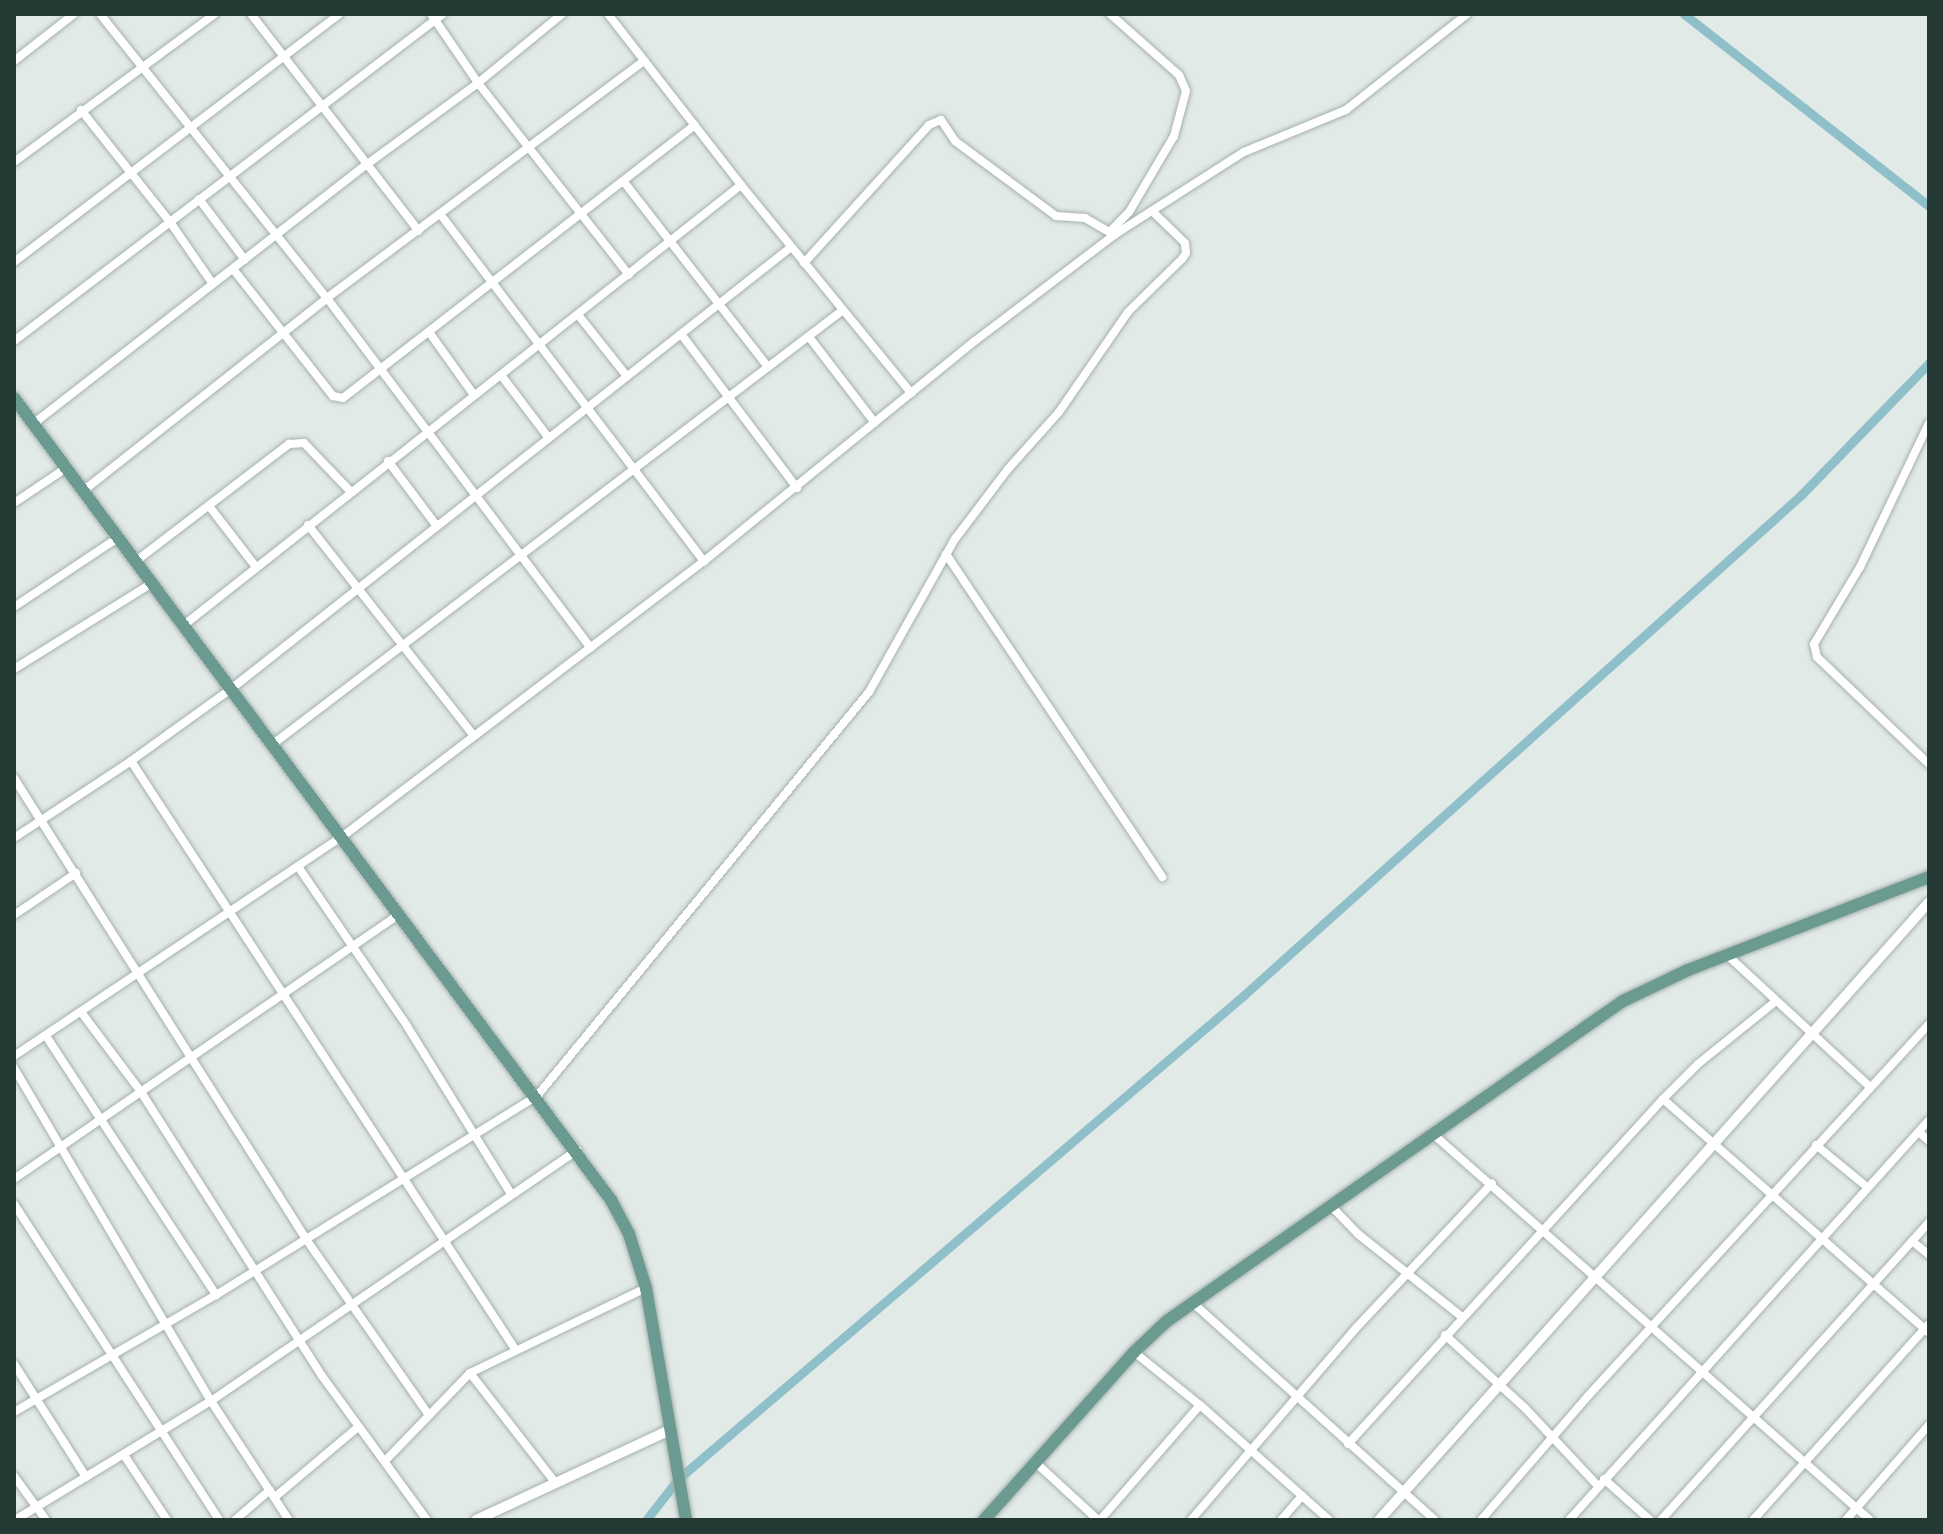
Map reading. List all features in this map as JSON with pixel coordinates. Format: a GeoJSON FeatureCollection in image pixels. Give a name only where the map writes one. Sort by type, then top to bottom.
{"type":"FeatureCollection","features":[{"type":"Feature","properties":{"kind":"main road"},"geometry":{"type":"LineString","coordinates":[[14,398],[537,1096],[621,1216],[646,1288],[686,1520]]}},
{"type":"Feature","properties":{"kind":"main road"},"geometry":{"type":"LineString","coordinates":[[984,1520],[1134,1352],[1193,1303],[1623,1001],[1726,954],[1929,877]]}},
{"type":"Feature","properties":{"kind":"street"},"geometry":{"type":"LineString","coordinates":[[14,61],[74,14]]}},
{"type":"Feature","properties":{"kind":"street"},"geometry":{"type":"LineString","coordinates":[[100,14],[327,298],[473,496],[591,648]]}},
{"type":"Feature","properties":{"kind":"street"},"geometry":{"type":"LineString","coordinates":[[14,162],[215,14]]}},
{"type":"Feature","properties":{"kind":"street"},"geometry":{"type":"LineString","coordinates":[[251,14],[419,231]]}},
{"type":"Feature","properties":{"kind":"street"},"geometry":{"type":"LineString","coordinates":[[14,262],[339,14]]}},
{"type":"Feature","properties":{"kind":"street"},"geometry":{"type":"LineString","coordinates":[[14,341],[323,106],[433,17],[443,14]]}},
{"type":"Feature","properties":{"kind":"street"},"geometry":{"type":"LineString","coordinates":[[33,424],[366,165],[478,83],[562,14]]}},
{"type":"Feature","properties":{"kind":"street"},"geometry":{"type":"LineString","coordinates":[[608,14],[741,185],[911,393]]}},
{"type":"Feature","properties":{"kind":"street"},"geometry":{"type":"LineString","coordinates":[[1110,14],[1179,75],[1186,91],[1174,136],[1129,212],[1112,233]]}},
{"type":"Feature","properties":{"kind":"street"},"geometry":{"type":"LineString","coordinates":[[14,1056],[343,836],[704,561],[1112,233],[1266,140],[1346,110],[1467,14]]}},
{"type":"Feature","properties":{"kind":"street"},"geometry":{"type":"LineString","coordinates":[[433,17],[478,83],[629,275]]}},
{"type":"Feature","properties":{"kind":"street"},"geometry":{"type":"LineString","coordinates":[[83,491],[327,298],[644,61]]}},
{"type":"Feature","properties":{"kind":"street"},"geometry":{"type":"LineString","coordinates":[[81,110],[170,222],[213,284]]}},
{"type":"Feature","properties":{"kind":"street"},"geometry":{"type":"LineString","coordinates":[[804,263],[935,121],[944,122],[955,141],[1056,216],[1085,218],[1112,233]]}},
{"type":"Feature","properties":{"kind":"street"},"geometry":{"type":"LineString","coordinates":[[233,269],[337,398],[352,392],[695,125]]}},
{"type":"Feature","properties":{"kind":"street"},"geometry":{"type":"LineString","coordinates":[[624,182],[768,367]]}},
{"type":"Feature","properties":{"kind":"street"},"geometry":{"type":"LineString","coordinates":[[184,625],[741,185]]}},
{"type":"Feature","properties":{"kind":"street"},"geometry":{"type":"LineString","coordinates":[[199,199],[245,260]]}},
{"type":"Feature","properties":{"kind":"street"},"geometry":{"type":"LineString","coordinates":[[14,1412],[216,1295],[537,1096],[869,692],[946,554],[998,481],[1059,412],[1128,312],[1186,253],[1185,243],[1152,211]]}},
{"type":"Feature","properties":{"kind":"street"},"geometry":{"type":"LineString","coordinates":[[441,215],[704,561]]}},
{"type":"Feature","properties":{"kind":"street"},"geometry":{"type":"LineString","coordinates":[[14,838],[131,761],[231,689],[791,247]]}},
{"type":"Feature","properties":{"kind":"street"},"geometry":{"type":"LineString","coordinates":[[273,744],[843,310]]}},
{"type":"Feature","properties":{"kind":"street"},"geometry":{"type":"LineString","coordinates":[[579,316],[626,375]]}},
{"type":"Feature","properties":{"kind":"street"},"geometry":{"type":"LineString","coordinates":[[429,332],[474,395]]}},
{"type":"Feature","properties":{"kind":"street"},"geometry":{"type":"LineString","coordinates":[[681,334],[797,488]]}},
{"type":"Feature","properties":{"kind":"street"},"geometry":{"type":"LineString","coordinates":[[809,337],[875,423]]}},
{"type":"Feature","properties":{"kind":"street"},"geometry":{"type":"LineString","coordinates":[[501,375],[548,437]]}},
{"type":"Feature","properties":{"kind":"street"},"geometry":{"type":"LineString","coordinates":[[1929,423],[1860,567],[1814,644],[1817,657],[1929,764]]}},
{"type":"Feature","properties":{"kind":"street"},"geometry":{"type":"LineString","coordinates":[[136,561],[277,452],[297,442],[310,448],[350,491]]}},
{"type":"Feature","properties":{"kind":"street"},"geometry":{"type":"LineString","coordinates":[[388,461],[436,525]]}},
{"type":"Feature","properties":{"kind":"street"},"geometry":{"type":"LineString","coordinates":[[14,503],[66,468]]}},
{"type":"Feature","properties":{"kind":"street"},"geometry":{"type":"LineString","coordinates":[[209,506],[256,567]]}},
{"type":"Feature","properties":{"kind":"street"},"geometry":{"type":"LineString","coordinates":[[308,525],[474,736]]}},
{"type":"Feature","properties":{"kind":"street"},"geometry":{"type":"LineString","coordinates":[[14,607],[119,537]]}},
{"type":"Feature","properties":{"kind":"street"},"geometry":{"type":"LineString","coordinates":[[946,554],[1162,877]]}},
{"type":"Feature","properties":{"kind":"street"},"geometry":{"type":"LineString","coordinates":[[14,669],[152,583]]}},
{"type":"Feature","properties":{"kind":"street"},"geometry":{"type":"LineString","coordinates":[[131,761],[233,912],[401,1179],[515,1349]]}},
{"type":"Feature","properties":{"kind":"street"},"geometry":{"type":"LineString","coordinates":[[14,778],[140,972],[306,1239],[349,1305],[429,1415]]}},
{"type":"Feature","properties":{"kind":"street"},"geometry":{"type":"LineString","coordinates":[[299,868],[475,1133],[511,1194]]}},
{"type":"Feature","properties":{"kind":"street"},"geometry":{"type":"LineString","coordinates":[[14,915],[76,873]]}},
{"type":"Feature","properties":{"kind":"street"},"geometry":{"type":"LineString","coordinates":[[1379,1520],[1927,907]]}},
{"type":"Feature","properties":{"kind":"street"},"geometry":{"type":"LineString","coordinates":[[14,1179],[399,914]]}},
{"type":"Feature","properties":{"kind":"street"},"geometry":{"type":"LineString","coordinates":[[1726,954],[1869,1086]]}},
{"type":"Feature","properties":{"kind":"street"},"geometry":{"type":"LineString","coordinates":[[1348,1444],[1663,1099],[1698,1064],[1776,1001]]}},
{"type":"Feature","properties":{"kind":"street"},"geometry":{"type":"LineString","coordinates":[[81,1012],[141,1092],[358,1427],[427,1520]]}},
{"type":"Feature","properties":{"kind":"street"},"geometry":{"type":"LineString","coordinates":[[1481,1520],[1651,1326],[1929,1024]]}},
{"type":"Feature","properties":{"kind":"street"},"geometry":{"type":"LineString","coordinates":[[46,1036],[216,1295]]}},
{"type":"Feature","properties":{"kind":"street"},"geometry":{"type":"LineString","coordinates":[[14,1068],[211,1401],[289,1520]]}},
{"type":"Feature","properties":{"kind":"street"},"geometry":{"type":"LineString","coordinates":[[1663,1099],[1928,1329],[1753,1520]]}},
{"type":"Feature","properties":{"kind":"street"},"geometry":{"type":"LineString","coordinates":[[1569,1520],[1929,1120]]}},
{"type":"Feature","properties":{"kind":"street"},"geometry":{"type":"LineString","coordinates":[[1919,1132],[1929,1141]]}},
{"type":"Feature","properties":{"kind":"street"},"geometry":{"type":"LineString","coordinates":[[1433,1134],[1870,1520]]}},
{"type":"Feature","properties":{"kind":"street"},"geometry":{"type":"LineString","coordinates":[[1816,1145],[1867,1187]]}},
{"type":"Feature","properties":{"kind":"street"},"geometry":{"type":"LineString","coordinates":[[15,1520],[211,1401],[577,1150]]}},
{"type":"Feature","properties":{"kind":"street"},"geometry":{"type":"LineString","coordinates":[[1191,1520],[1407,1274],[1492,1183]]}},
{"type":"Feature","properties":{"kind":"street"},"geometry":{"type":"LineString","coordinates":[[14,1204],[219,1520]]}},
{"type":"Feature","properties":{"kind":"street"},"geometry":{"type":"LineString","coordinates":[[1331,1206],[1407,1274],[1462,1317]]}},
{"type":"Feature","properties":{"kind":"street"},"geometry":{"type":"LineString","coordinates":[[1661,1520],[1929,1222]]}},
{"type":"Feature","properties":{"kind":"street"},"geometry":{"type":"LineString","coordinates":[[1912,1241],[1929,1255]]}},
{"type":"Feature","properties":{"kind":"street"},"geometry":{"type":"LineString","coordinates":[[385,1461],[470,1373],[646,1288]]}},
{"type":"Feature","properties":{"kind":"street"},"geometry":{"type":"LineString","coordinates":[[1193,1303],[1435,1520]]}},
{"type":"Feature","properties":{"kind":"street"},"geometry":{"type":"LineString","coordinates":[[1445,1335],[1552,1439],[1650,1520]]}},
{"type":"Feature","properties":{"kind":"street"},"geometry":{"type":"LineString","coordinates":[[1134,1352],[1200,1405],[1329,1520]]}},
{"type":"Feature","properties":{"kind":"street"},"geometry":{"type":"LineString","coordinates":[[14,1364],[86,1477]]}},
{"type":"Feature","properties":{"kind":"street"},"geometry":{"type":"LineString","coordinates":[[470,1373],[555,1482]]}},
{"type":"Feature","properties":{"kind":"street"},"geometry":{"type":"LineString","coordinates":[[1035,1462],[1099,1520],[1200,1405]]}},
{"type":"Feature","properties":{"kind":"street"},"geometry":{"type":"LineString","coordinates":[[1846,1520],[1929,1425]]}},
{"type":"Feature","properties":{"kind":"street"},"geometry":{"type":"LineString","coordinates":[[235,1520],[358,1427]]}},
{"type":"Feature","properties":{"kind":"street"},"geometry":{"type":"LineString","coordinates":[[476,1520],[670,1430]]}},
{"type":"Feature","properties":{"kind":"street"},"geometry":{"type":"LineString","coordinates":[[124,1455],[167,1520]]}},
{"type":"Feature","properties":{"kind":"street"},"geometry":{"type":"LineString","coordinates":[[14,1476],[46,1520]]}},
{"type":"Feature","properties":{"kind":"street"},"geometry":{"type":"LineString","coordinates":[[1281,1520],[1302,1496]]}},
{"type":"Feature","properties":{"kind":"waterway"},"geometry":{"type":"LineString","coordinates":[[1684,14],[1929,206]]}},
{"type":"Feature","properties":{"kind":"waterway"},"geometry":{"type":"LineString","coordinates":[[646,1520],[678,1479],[1244,995],[1801,495],[1929,363]]}}]}
